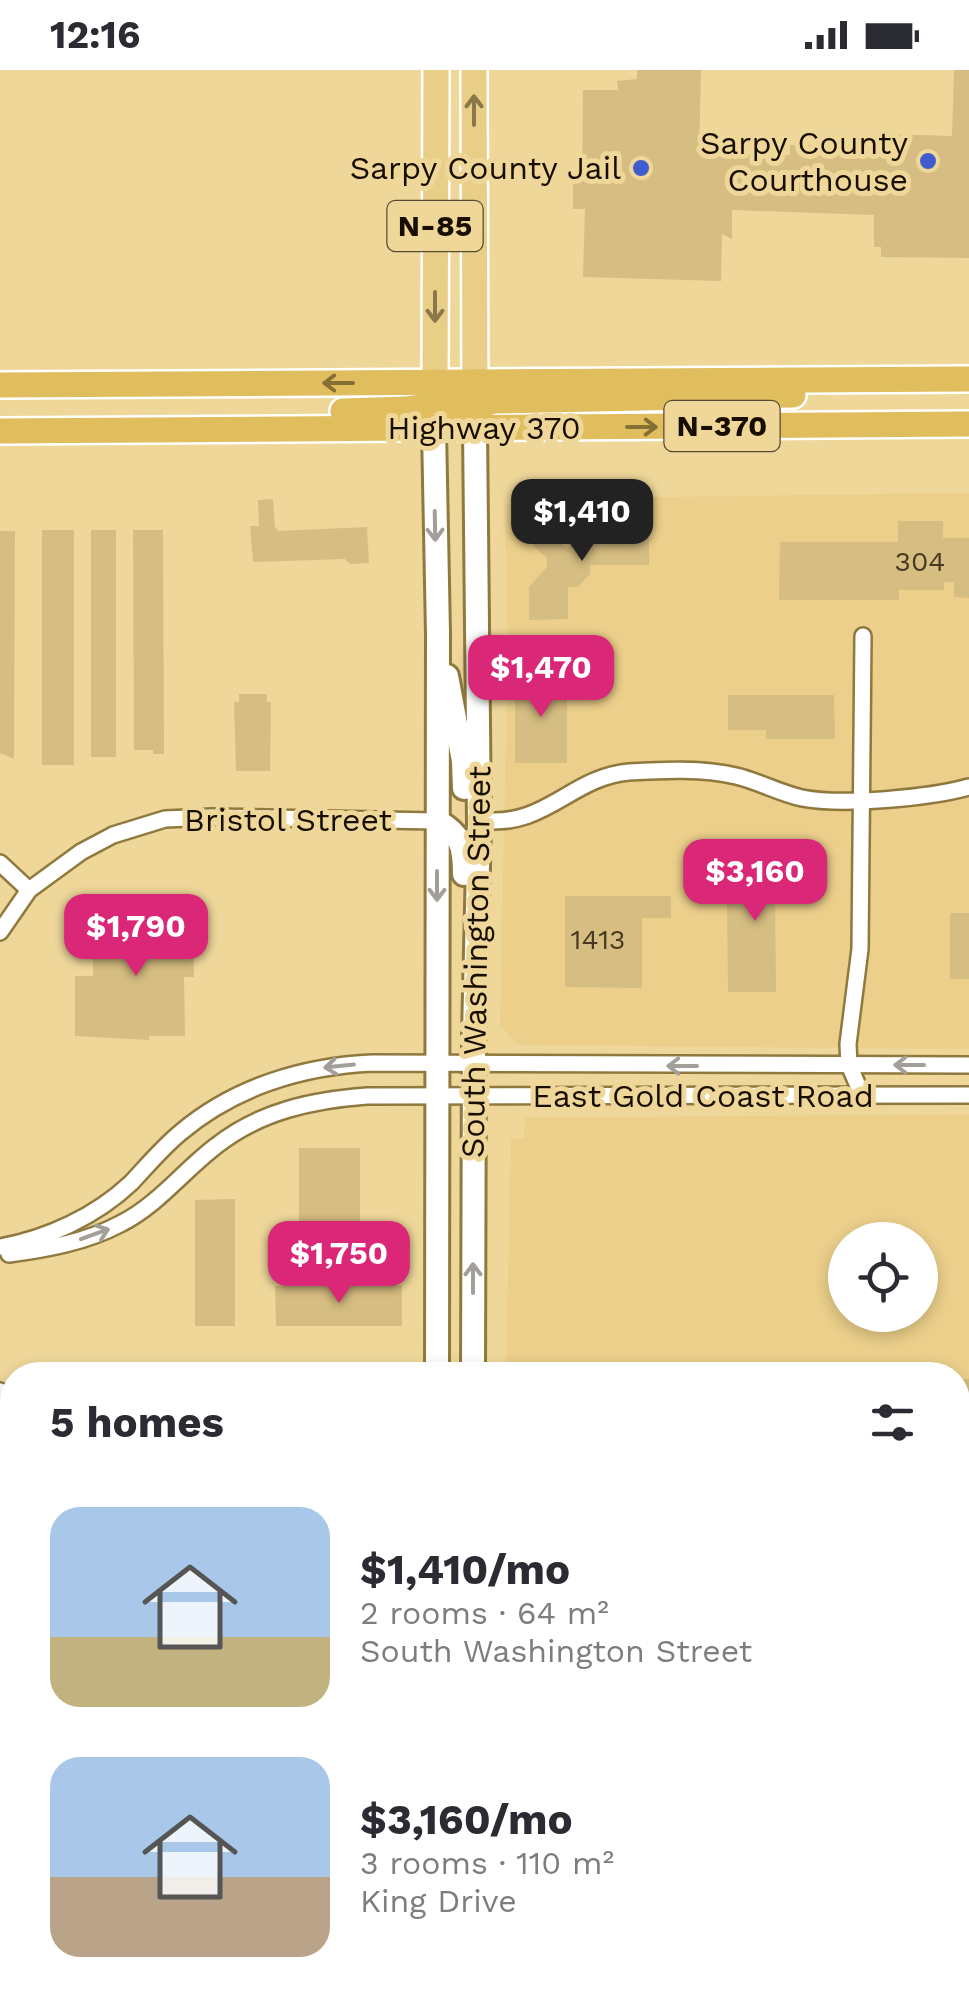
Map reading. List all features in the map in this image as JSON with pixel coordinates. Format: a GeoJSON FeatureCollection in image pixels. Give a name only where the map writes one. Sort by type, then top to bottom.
{"type":"FeatureCollection","features":[{"type":"Feature","properties":{"kind":"highway","name":"Highway 370"},"geometry":{"type":"LineString","coordinates":[[0,431],[85,430],[862,379],[969,379]]}},
{"type":"Feature","properties":{"kind":"highway","name":"Highway 370"},"geometry":{"type":"LineString","coordinates":[[0,386],[969,424]]}},
{"type":"Feature","properties":{"kind":"main road","name":"South Washington Street"},"geometry":{"type":"LineString","coordinates":[[436,70],[437,1362]]}},
{"type":"Feature","properties":{"kind":"main road","name":"South Washington Street"},"geometry":{"type":"LineString","coordinates":[[472,1362],[479,820],[474,70]]}},
{"type":"Feature","properties":{"kind":"main road"},"geometry":{"type":"LineString","coordinates":[[438,634],[463,762],[464,804],[469,815],[479,820]]}},
{"type":"Feature","properties":{"kind":"main road"},"geometry":{"type":"LineString","coordinates":[[436,820],[456,831],[463,844],[465,962],[475,979]]}},
{"type":"Feature","properties":{"kind":"street"},"geometry":{"type":"LineString","coordinates":[[838,1095],[849,1065],[860,949],[863,636]]}},
{"type":"Feature","properties":{"kind":"street"},"geometry":{"type":"LineString","coordinates":[[479,820],[508,821],[535,814],[586,784],[626,772],[720,773],[801,798],[919,797],[969,787]]}},
{"type":"Feature","properties":{"kind":"street","name":"Bristol Street"},"geometry":{"type":"LineString","coordinates":[[0,932],[29,890],[82,852],[113,835],[165,820],[436,820]]}},
{"type":"Feature","properties":{"kind":"street"},"geometry":{"type":"LineString","coordinates":[[0,863],[29,890]]}},
{"type":"Feature","properties":{"kind":"street","name":"East Gold Coast Road"},"geometry":{"type":"LineString","coordinates":[[0,1246],[47,1235],[102,1205],[208,1112],[274,1080],[303,1071],[348,1064],[969,1065]]}},
{"type":"Feature","properties":{"kind":"street"},"geometry":{"type":"LineString","coordinates":[[849,1065],[862,1095]]}},
{"type":"Feature","properties":{"kind":"street","name":"East Gold Coast Road"},"geometry":{"type":"LineString","coordinates":[[0,1255],[64,1244],[123,1223],[171,1188],[216,1146],[256,1122],[284,1110],[337,1098],[969,1095]]}},
{"type":"Feature","properties":{"kind":"shaded area"},"geometry":{"type":"Polygon","coordinates":[[[969,493],[969,1049],[518,1045],[500,1026],[508,640],[505,505],[581,498],[969,493]]]}},
{"type":"Feature","properties":{"kind":"shaded area"},"geometry":{"type":"Polygon","coordinates":[[[969,1114],[969,1362],[506,1362],[511,1138],[524,1138],[525,1118],[969,1114]]]}},
{"type":"Feature","properties":{"kind":"building"},"geometry":{"type":"Polygon","coordinates":[[[637,70],[701,70],[699,154],[790,155],[790,145],[837,146],[837,152],[887,154],[887,134],[952,136],[954,70],[969,70],[969,258],[881,257],[881,247],[874,247],[874,215],[732,210],[732,239],[722,234],[721,281],[583,277],[585,209],[573,209],[573,183],[582,182],[583,90],[618,90],[617,81],[637,79],[637,70]]]}},
{"type":"Feature","properties":{"kind":"building"},"geometry":{"type":"Polygon","coordinates":[[[273,499],[278,531],[367,527],[369,563],[350,564],[345,559],[253,562],[250,526],[259,526],[258,500],[273,499]]]}},
{"type":"Feature","properties":{"kind":"building"},"geometry":{"type":"Polygon","coordinates":[[[898,521],[943,521],[943,538],[969,538],[969,598],[954,597],[954,582],[944,582],[944,590],[899,590],[899,600],[779,600],[780,542],[898,542],[898,521]]]}},
{"type":"Feature","properties":{"kind":"building"},"geometry":{"type":"Polygon","coordinates":[[[588,526],[649,526],[649,565],[590,565],[590,574],[578,587],[568,587],[568,619],[529,620],[529,587],[547,567],[547,558],[533,545],[547,530],[567,549],[588,526]]]}},
{"type":"Feature","properties":{"kind":"building"},"geometry":{"type":"Polygon","coordinates":[[[42,530],[74,530],[74,765],[42,765],[42,530]]]}},
{"type":"Feature","properties":{"kind":"building"},"geometry":{"type":"Polygon","coordinates":[[[91,530],[116,530],[116,757],[91,757],[91,530]]]}},
{"type":"Feature","properties":{"kind":"building"},"geometry":{"type":"Polygon","coordinates":[[[133,530],[163,530],[164,754],[134,750],[133,530]]]}},
{"type":"Feature","properties":{"kind":"building"},"geometry":{"type":"Polygon","coordinates":[[[0,531],[15,531],[14,759],[0,753],[0,531]]]}},
{"type":"Feature","properties":{"kind":"building"},"geometry":{"type":"Polygon","coordinates":[[[515,678],[567,678],[567,763],[515,763],[515,678]]]}},
{"type":"Feature","properties":{"kind":"building"},"geometry":{"type":"Polygon","coordinates":[[[239,694],[267,694],[267,702],[271,702],[270,771],[236,771],[234,702],[239,702],[239,694]]]}},
{"type":"Feature","properties":{"kind":"building"},"geometry":{"type":"Polygon","coordinates":[[[728,695],[834,695],[835,739],[766,739],[766,730],[728,730],[728,695]]]}},
{"type":"Feature","properties":{"kind":"building"},"geometry":{"type":"Polygon","coordinates":[[[789,857],[787,898],[775,898],[776,992],[728,992],[727,896],[739,895],[739,858],[789,857]]]}},
{"type":"Feature","properties":{"kind":"building"},"geometry":{"type":"Polygon","coordinates":[[[565,896],[671,896],[671,918],[642,918],[642,988],[565,987],[565,896]]]}},
{"type":"Feature","properties":{"kind":"building"},"geometry":{"type":"Polygon","coordinates":[[[173,906],[173,945],[194,945],[194,977],[184,977],[185,1036],[149,1036],[149,1040],[75,1036],[75,976],[93,976],[93,944],[111,944],[111,907],[173,906]]]}},
{"type":"Feature","properties":{"kind":"building"},"geometry":{"type":"Polygon","coordinates":[[[950,913],[969,913],[969,979],[950,979],[950,913]]]}},
{"type":"Feature","properties":{"kind":"building"},"geometry":{"type":"Polygon","coordinates":[[[299,1148],[360,1148],[360,1228],[299,1228],[299,1148]]]}},
{"type":"Feature","properties":{"kind":"building"},"geometry":{"type":"Polygon","coordinates":[[[235,1199],[235,1326],[195,1326],[195,1200],[235,1199]]]}},
{"type":"Feature","properties":{"kind":"building"},"geometry":{"type":"Polygon","coordinates":[[[402,1285],[402,1326],[276,1326],[275,1286],[402,1285]]]}},
{"type":"Feature","properties":{"kind":"place","name":"Sarpy County Courthouse"},"geometry":{"type":"Point","coordinates":[928,161]}},
{"type":"Feature","properties":{"kind":"place","name":"Sarpy County Jail"},"geometry":{"type":"Point","coordinates":[641,168]}}]}
